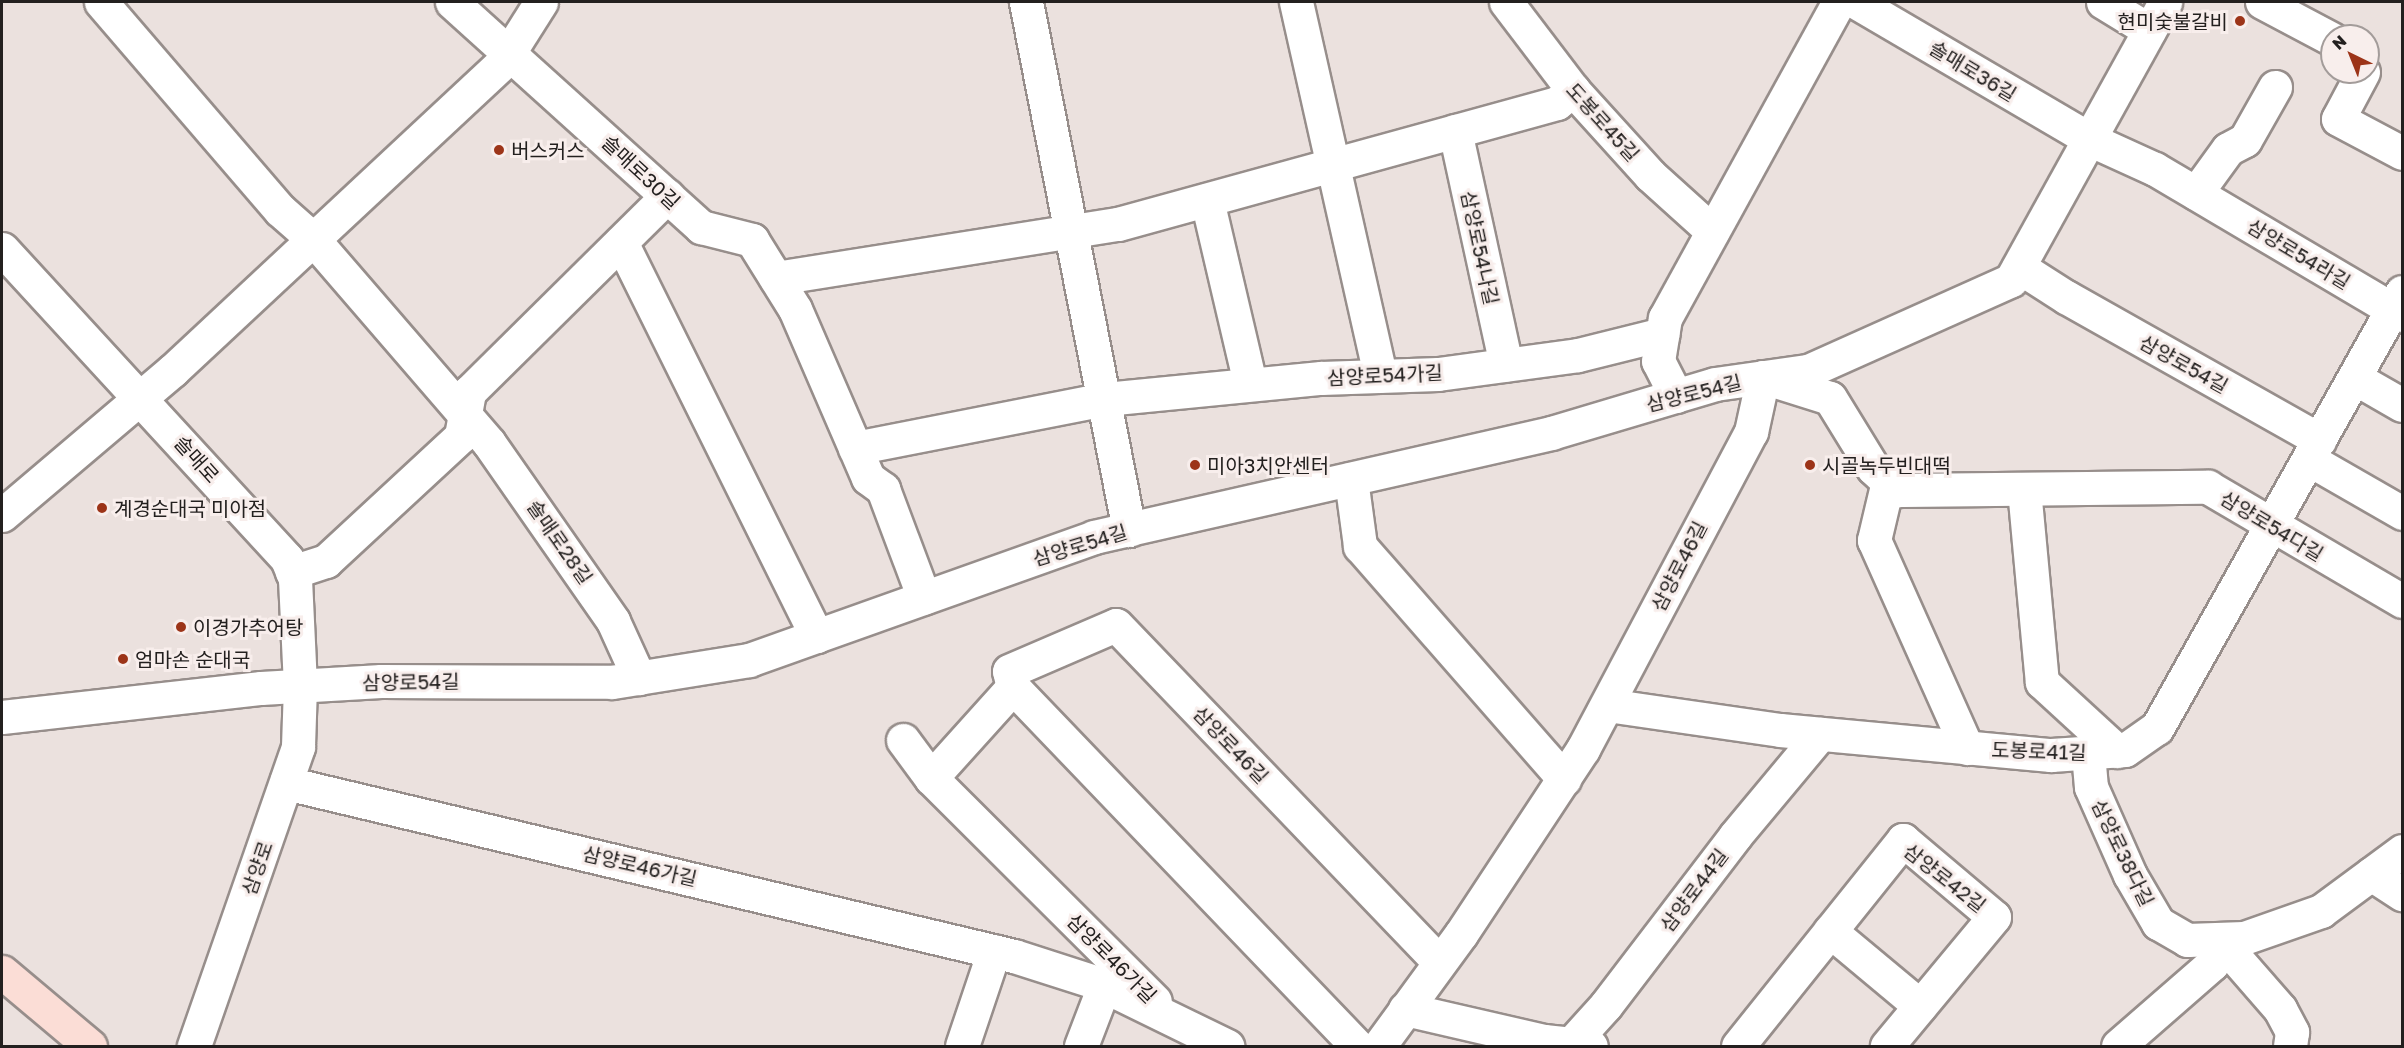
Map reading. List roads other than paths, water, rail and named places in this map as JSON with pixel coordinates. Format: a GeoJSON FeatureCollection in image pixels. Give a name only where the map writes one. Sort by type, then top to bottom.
{"type":"FeatureCollection","features":[{"type":"Feature","properties":{"kind":"main road"},"geometry":{"type":"LineString","coordinates":[[2,972],[90,1047]]}},
{"type":"Feature","properties":{"kind":"street"},"geometry":{"type":"LineString","coordinates":[[101,2],[280,210],[313,239]]}},
{"type":"Feature","properties":{"kind":"street"},"geometry":{"type":"LineString","coordinates":[[452,2],[510,50]]}},
{"type":"Feature","properties":{"kind":"street"},"geometry":{"type":"LineString","coordinates":[[2,515],[141,397],[503,62],[541,2]]}},
{"type":"Feature","properties":{"kind":"street"},"geometry":{"type":"LineString","coordinates":[[1026,2],[1106,399],[1129,530]]}},
{"type":"Feature","properties":{"kind":"street"},"geometry":{"type":"LineString","coordinates":[[1296,2],[1380,376]]}},
{"type":"Feature","properties":{"kind":"street"},"geometry":{"type":"LineString","coordinates":[[1676,396],[1658,361],[1665,318],[1839,2]]}},
{"type":"Feature","properties":{"kind":"street","name":"솔매로36길"},"geometry":{"type":"LineString","coordinates":[[1856,2],[2091,140]]}},
{"type":"Feature","properties":{"kind":"street"},"geometry":{"type":"LineString","coordinates":[[2103,2],[2149,30]]}},
{"type":"Feature","properties":{"kind":"street","name":"삼양로54길"},"geometry":{"type":"LineString","coordinates":[[2,717],[300,686],[381,681],[612,682],[749,660],[1094,537],[1551,433],[1715,384],[1808,371],[2011,280],[2091,140],[2165,2]]}},
{"type":"Feature","properties":{"kind":"street"},"geometry":{"type":"LineString","coordinates":[[2262,2],[2320,33]]}},
{"type":"Feature","properties":{"kind":"street","name":"도봉로45길"},"geometry":{"type":"LineString","coordinates":[[1515,6],[1573,90],[1650,175],[1712,231]]}},
{"type":"Feature","properties":{"kind":"street","name":"솔매로30길"},"geometry":{"type":"LineString","coordinates":[[510,50],[701,227],[752,240],[795,309],[868,478],[883,489],[924,598]]}},
{"type":"Feature","properties":{"kind":"street"},"geometry":{"type":"LineString","coordinates":[[2357,84],[2338,119],[2403,153]]}},
{"type":"Feature","properties":{"kind":"street"},"geometry":{"type":"LineString","coordinates":[[2196,193],[2228,149],[2245,140],[2275,87]]}},
{"type":"Feature","properties":{"kind":"street"},"geometry":{"type":"LineString","coordinates":[[776,279],[1071,229],[1118,224],[1557,103],[1573,90]]}},
{"type":"Feature","properties":{"kind":"street","name":"삼양로54나길"},"geometry":{"type":"LineString","coordinates":[[1455,131],[1506,365]]}},
{"type":"Feature","properties":{"kind":"street","name":"삼양로54라길"},"geometry":{"type":"LineString","coordinates":[[2091,140],[2155,169],[2399,305]]}},
{"type":"Feature","properties":{"kind":"street"},"geometry":{"type":"LineString","coordinates":[[292,572],[326,561],[461,436],[469,392],[667,196]]}},
{"type":"Feature","properties":{"kind":"street"},"geometry":{"type":"LineString","coordinates":[[1207,200],[1250,384]]}},
{"type":"Feature","properties":{"kind":"street","name":"솔매로28길"},"geometry":{"type":"LineString","coordinates":[[313,239],[465,416],[560,539],[613,621],[639,678]]}},
{"type":"Feature","properties":{"kind":"street"},"geometry":{"type":"LineString","coordinates":[[621,242],[817,636]]}},
{"type":"Feature","properties":{"kind":"street","name":"솔매로"},"geometry":{"type":"LineString","coordinates":[[2,249],[141,397],[287,559],[292,572],[300,686]]}},
{"type":"Feature","properties":{"kind":"street","name":"삼양로54길"},"geometry":{"type":"LineString","coordinates":[[2019,267],[2315,450]]}},
{"type":"Feature","properties":{"kind":"street","name":"도봉로41길"},"geometry":{"type":"LineString","coordinates":[[1607,705],[1820,734],[1967,748],[2051,755],[2125,750],[2157,728],[2355,378],[2399,305]]}},
{"type":"Feature","properties":{"kind":"street","name":"삼양로54가길"},"geometry":{"type":"LineString","coordinates":[[1106,399],[1250,384],[1438,374],[1578,355],[1662,334]]}},
{"type":"Feature","properties":{"kind":"street","name":"삼양로54다길"},"geometry":{"type":"LineString","coordinates":[[1763,377],[1830,398],[1873,468],[1897,490],[2208,487],[2271,528],[2403,601]]}},
{"type":"Feature","properties":{"kind":"street","name":"삼양로46길"},"geometry":{"type":"LineString","coordinates":[[1379,1047],[1564,779],[1607,705],[1750,432],[1763,377]]}},
{"type":"Feature","properties":{"kind":"street"},"geometry":{"type":"LineString","coordinates":[[2355,378],[2403,405]]}},
{"type":"Feature","properties":{"kind":"street"},"geometry":{"type":"LineString","coordinates":[[855,448],[1106,399]]}},
{"type":"Feature","properties":{"kind":"street"},"geometry":{"type":"LineString","coordinates":[[2315,450],[2403,513]]}},
{"type":"Feature","properties":{"kind":"street"},"geometry":{"type":"LineString","coordinates":[[1351,479],[1359,546],[1564,779]]}},
{"type":"Feature","properties":{"kind":"street"},"geometry":{"type":"LineString","coordinates":[[1888,481],[1874,540],[1967,748]]}},
{"type":"Feature","properties":{"kind":"street"},"geometry":{"type":"LineString","coordinates":[[2024,489],[2042,682],[2102,752]]}},
{"type":"Feature","properties":{"kind":"street","name":"삼양로46길"},"geometry":{"type":"LineString","coordinates":[[931,778],[1013,687],[1009,670],[1116,625],[1439,962]]}},
{"type":"Feature","properties":{"kind":"street","name":"삼양로"},"geometry":{"type":"LineString","coordinates":[[194,1047],[298,747],[300,686]]}},
{"type":"Feature","properties":{"kind":"street"},"geometry":{"type":"LineString","coordinates":[[1013,687],[1357,1047]]}},
{"type":"Feature","properties":{"kind":"street","name":"삼양로44길"},"geometry":{"type":"LineString","coordinates":[[1578,1046],[1606,1005],[1735,836],[1820,734]]}},
{"type":"Feature","properties":{"kind":"street","name":"삼양로46가길"},"geometry":{"type":"LineString","coordinates":[[903,740],[931,778],[1179,1030]]}},
{"type":"Feature","properties":{"kind":"street","name":"삼양로38다길"},"geometry":{"type":"LineString","coordinates":[[2102,752],[2091,787],[2130,875],[2158,923],[2187,940],[2244,938],[2321,911],[2403,851]]}},
{"type":"Feature","properties":{"kind":"street","name":"삼양로46가길"},"geometry":{"type":"LineString","coordinates":[[286,783],[994,951],[1104,986],[1179,1030],[1227,1047]]}},
{"type":"Feature","properties":{"kind":"street","name":"삼양로42길"},"geometry":{"type":"LineString","coordinates":[[1738,1047],[1903,840],[1994,917],[1920,1006]]}},
{"type":"Feature","properties":{"kind":"street"},"geometry":{"type":"LineString","coordinates":[[2371,874],[2403,894]]}},
{"type":"Feature","properties":{"kind":"street"},"geometry":{"type":"LineString","coordinates":[[1830,931],[1920,1006],[1889,1046]]}},
{"type":"Feature","properties":{"kind":"street"},"geometry":{"type":"LineString","coordinates":[[2118,1047],[2212,964],[2219,939]]}},
{"type":"Feature","properties":{"kind":"street"},"geometry":{"type":"LineString","coordinates":[[2219,939],[2280,1009],[2292,1032],[2290,1047]]}},
{"type":"Feature","properties":{"kind":"street"},"geometry":{"type":"LineString","coordinates":[[962,1047],[994,951]]}},
{"type":"Feature","properties":{"kind":"street","name":"삼양로46가길"},"geometry":{"type":"LineString","coordinates":[[1081,1047],[1104,986]]}},
{"type":"Feature","properties":{"kind":"street"},"geometry":{"type":"LineString","coordinates":[[1405,1009],[1544,1041],[1578,1046]]}},
{"type":"Feature","properties":{"kind":"place","name":"현미숯불갈비"},"geometry":{"type":"Point","coordinates":[2240,21]}},
{"type":"Feature","properties":{"kind":"place","name":"버스커스"},"geometry":{"type":"Point","coordinates":[499,150]}},
{"type":"Feature","properties":{"kind":"place","name":"미아3치안센터"},"geometry":{"type":"Point","coordinates":[1195,465]}},
{"type":"Feature","properties":{"kind":"place","name":"시골녹두빈대떡"},"geometry":{"type":"Point","coordinates":[1810,465]}},
{"type":"Feature","properties":{"kind":"place","name":"계경순대국 미아점"},"geometry":{"type":"Point","coordinates":[102,508]}},
{"type":"Feature","properties":{"kind":"place","name":"이경가추어탕"},"geometry":{"type":"Point","coordinates":[181,627]}},
{"type":"Feature","properties":{"kind":"place","name":"엄마손 순대국"},"geometry":{"type":"Point","coordinates":[123,659]}}]}
